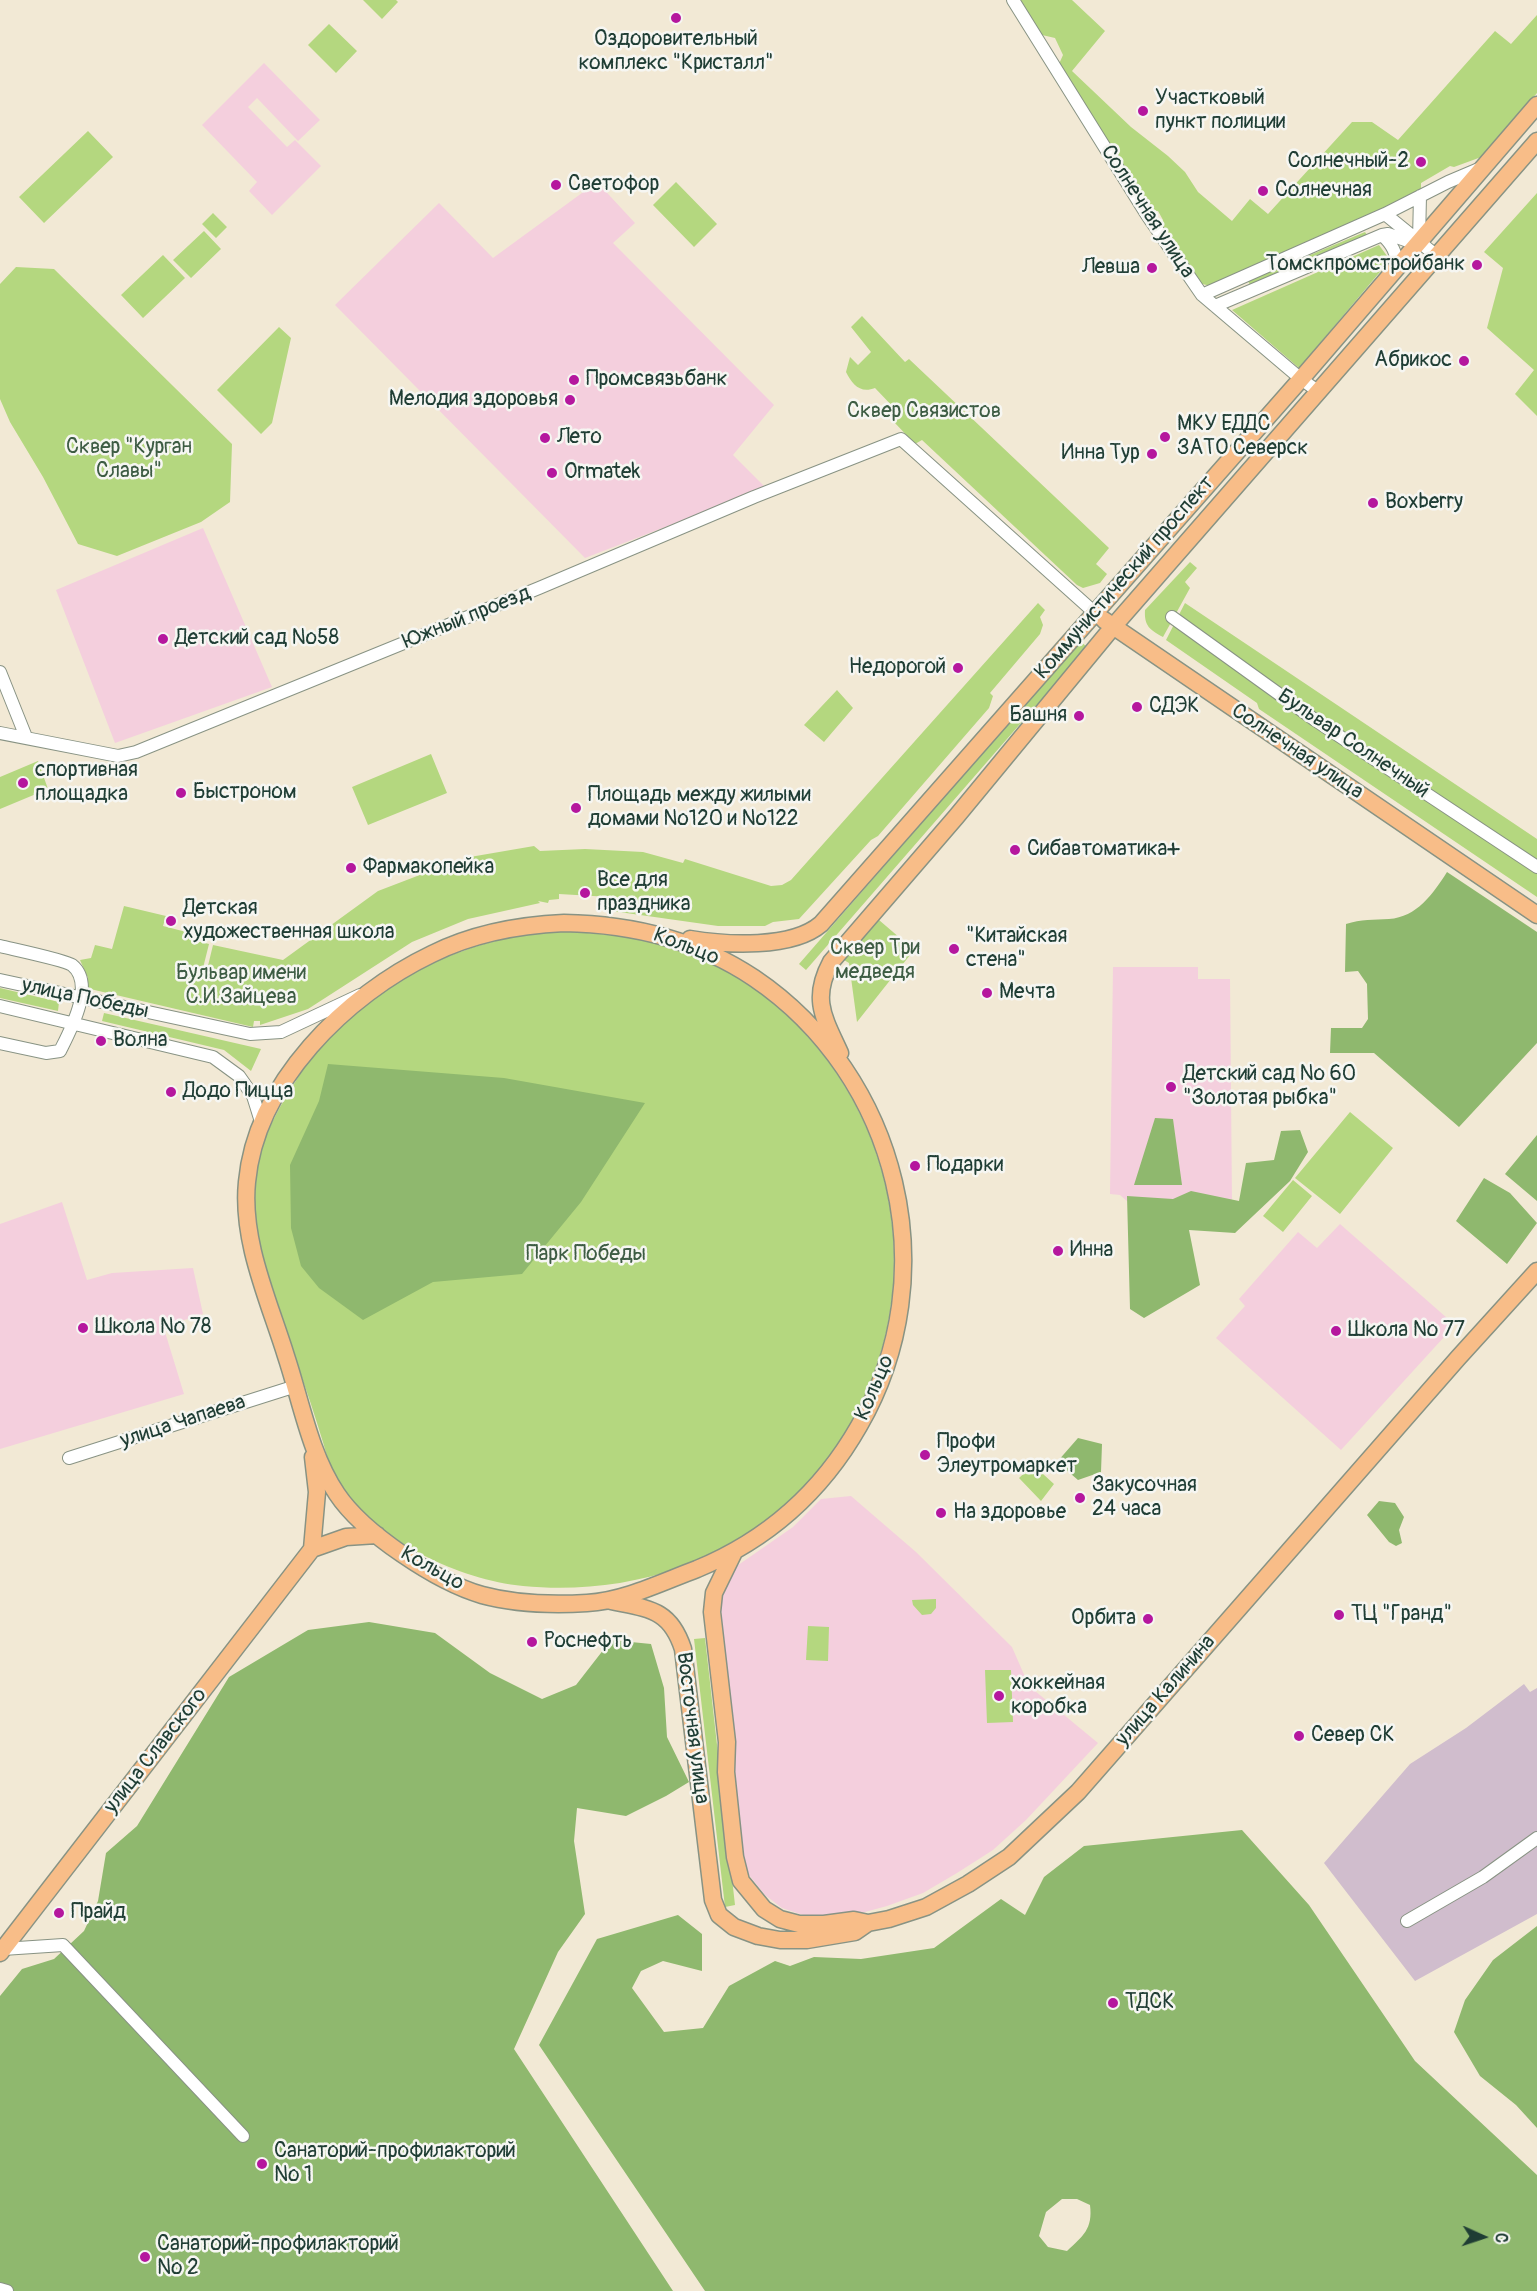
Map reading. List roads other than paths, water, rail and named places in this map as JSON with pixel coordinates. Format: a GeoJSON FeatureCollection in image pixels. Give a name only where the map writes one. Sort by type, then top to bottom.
{"type":"FeatureCollection","features":[{"type":"Feature","properties":{"kind":"main road","name":"Коммунистический проспект"},"geometry":{"type":"LineString","coordinates":[[659,934],[704,941],[750,942],[796,937],[814,930],[1095,613],[1537,105]]}},
{"type":"Feature","properties":{"kind":"main road","name":"Коммунистический проспект"},"geometry":{"type":"LineString","coordinates":[[849,1076],[825,1020],[820,994],[825,973],[831,962],[956,817],[1112,628],[1537,141]]}},
{"type":"Feature","properties":{"kind":"main road","name":"Солнечная улица"},"geometry":{"type":"LineString","coordinates":[[1095,613],[1112,628],[1537,915]]}},
{"type":"Feature","properties":{"kind":"main road","name":"Кольцо"},"geometry":{"type":"LineString","coordinates":[[598,923],[659,934],[717,957],[752,977],[800,1016],[849,1076],[874,1124],[895,1184],[901,1210],[904,1244],[903,1293],[894,1342],[882,1381],[869,1409],[832,1468],[792,1512],[772,1528],[734,1552],[610,1601],[557,1604],[481,1595],[415,1564],[377,1535],[337,1494],[312,1443],[259,1272],[246,1213],[247,1181],[251,1157],[262,1125],[279,1092],[307,1050],[335,1021],[374,988],[435,952],[484,935],[533,925],[598,923]]}},
{"type":"Feature","properties":{"kind":"main road","name":"улица Калинина"},"geometry":{"type":"LineString","coordinates":[[713,1900],[719,1915],[734,1927],[758,1936],[780,1940],[807,1940],[855,1932],[868,1923],[926,1908],[1010,1857],[1078,1792],[1537,1271]]}},
{"type":"Feature","properties":{"kind":"main road"},"geometry":{"type":"LineString","coordinates":[[312,1443],[316,1492],[312,1549],[346,1537],[377,1535]]}},
{"type":"Feature","properties":{"kind":"main road","name":"улица Славского"},"geometry":{"type":"LineString","coordinates":[[2,1951],[312,1549]]}},
{"type":"Feature","properties":{"kind":"main road"},"geometry":{"type":"LineString","coordinates":[[734,1552],[714,1593],[712,1612],[727,1742],[726,1772],[735,1857],[741,1881],[764,1909],[780,1919],[799,1924],[824,1924],[854,1920],[868,1923]]}},
{"type":"Feature","properties":{"kind":"main road","name":"Восточная улица"},"geometry":{"type":"LineString","coordinates":[[610,1601],[648,1609],[665,1618],[677,1631],[683,1649],[713,1900]]}},
{"type":"Feature","properties":{"kind":"street","name":"Солнечная улица"},"geometry":{"type":"LineString","coordinates":[[1012,0],[1147,214],[1202,295],[1300,379],[1319,392]]}},
{"type":"Feature","properties":{"kind":"street"},"geometry":{"type":"LineString","coordinates":[[1202,295],[1485,167]]}},
{"type":"Feature","properties":{"kind":"street"},"geometry":{"type":"LineString","coordinates":[[1419,240],[1420,196]]}},
{"type":"Feature","properties":{"kind":"street"},"geometry":{"type":"LineString","coordinates":[[1385,214],[1438,257]]}},
{"type":"Feature","properties":{"kind":"street"},"geometry":{"type":"LineString","coordinates":[[1215,306],[1382,235],[1388,234],[1408,241],[1419,240]]}},
{"type":"Feature","properties":{"kind":"street"},"geometry":{"type":"LineString","coordinates":[[1382,235],[1389,241],[1397,256],[1397,267]]}},
{"type":"Feature","properties":{"kind":"street","name":"Солнечная улица"},"geometry":{"type":"LineString","coordinates":[[901,439],[1095,613]]}},
{"type":"Feature","properties":{"kind":"street","name":"Южный проезд"},"geometry":{"type":"LineString","coordinates":[[0,733],[118,756],[136,752],[538,588],[754,496],[901,439]]}},
{"type":"Feature","properties":{"kind":"street","name":"Бульвар Солнечный"},"geometry":{"type":"LineString","coordinates":[[1172,617],[1315,720],[1537,867]]}},
{"type":"Feature","properties":{"kind":"street"},"geometry":{"type":"LineString","coordinates":[[0,672],[26,737]]}},
{"type":"Feature","properties":{"kind":"street"},"geometry":{"type":"LineString","coordinates":[[0,946],[71,964],[79,974],[82,989],[74,1023],[60,1052],[46,1053],[0,1043]]}},
{"type":"Feature","properties":{"kind":"street","name":"улица Победы"},"geometry":{"type":"LineString","coordinates":[[0,980],[250,1034],[281,1032],[374,988]]}},
{"type":"Feature","properties":{"kind":"street","name":"улица Победы"},"geometry":{"type":"LineString","coordinates":[[0,1006],[213,1057],[240,1076],[253,1096],[262,1125]]}},
{"type":"Feature","properties":{"kind":"street","name":"улица Чапаева"},"geometry":{"type":"LineString","coordinates":[[69,1458],[296,1386]]}},
{"type":"Feature","properties":{"kind":"street"},"geometry":{"type":"LineString","coordinates":[[1407,1921],[1483,1877],[1537,1838]]}},
{"type":"Feature","properties":{"kind":"street"},"geometry":{"type":"LineString","coordinates":[[2,1951],[63,1945],[243,2136]]}},
{"type":"Feature","properties":{"kind":"street"},"geometry":{"type":"LineString","coordinates":[[0,2289],[8,2291]]}},
{"type":"Feature","properties":{"kind":"place","name":"Оздоровительный комплекс \"Кристалл\""},"geometry":{"type":"Point","coordinates":[676,18]}},
{"type":"Feature","properties":{"kind":"place","name":"Участковый пункт полиции"},"geometry":{"type":"Point","coordinates":[1143,111]}},
{"type":"Feature","properties":{"kind":"place","name":"Солнечный-2"},"geometry":{"type":"Point","coordinates":[1421,162]}},
{"type":"Feature","properties":{"kind":"place","name":"Светофор"},"geometry":{"type":"Point","coordinates":[556,185]}},
{"type":"Feature","properties":{"kind":"place","name":"Солнечная"},"geometry":{"type":"Point","coordinates":[1263,191]}},
{"type":"Feature","properties":{"kind":"place","name":"Томскпромстройбанк"},"geometry":{"type":"Point","coordinates":[1477,265]}},
{"type":"Feature","properties":{"kind":"place","name":"Левша"},"geometry":{"type":"Point","coordinates":[1152,268]}},
{"type":"Feature","properties":{"kind":"place","name":"Абрикос"},"geometry":{"type":"Point","coordinates":[1464,361]}},
{"type":"Feature","properties":{"kind":"place","name":"Промсвязьбанк"},"geometry":{"type":"Point","coordinates":[574,380]}},
{"type":"Feature","properties":{"kind":"place","name":"Мелодия здоровья"},"geometry":{"type":"Point","coordinates":[570,400]}},
{"type":"Feature","properties":{"kind":"place","name":"МКУ ЕДДС ЗАТО Северск"},"geometry":{"type":"Point","coordinates":[1165,437]}},
{"type":"Feature","properties":{"kind":"place","name":"Лето"},"geometry":{"type":"Point","coordinates":[545,438]}},
{"type":"Feature","properties":{"kind":"place","name":"Инна Тур"},"geometry":{"type":"Point","coordinates":[1152,454]}},
{"type":"Feature","properties":{"kind":"place","name":"Ormatek"},"geometry":{"type":"Point","coordinates":[552,473]}},
{"type":"Feature","properties":{"kind":"place","name":"Boxberry"},"geometry":{"type":"Point","coordinates":[1373,503]}},
{"type":"Feature","properties":{"kind":"place","name":"Детский сад №58"},"geometry":{"type":"Point","coordinates":[163,639]}},
{"type":"Feature","properties":{"kind":"place","name":"Недорогой"},"geometry":{"type":"Point","coordinates":[958,668]}},
{"type":"Feature","properties":{"kind":"place","name":"СДЭК"},"geometry":{"type":"Point","coordinates":[1137,707]}},
{"type":"Feature","properties":{"kind":"place","name":"Башня"},"geometry":{"type":"Point","coordinates":[1079,716]}},
{"type":"Feature","properties":{"kind":"place","name":"спортивная площадка"},"geometry":{"type":"Point","coordinates":[23,783]}},
{"type":"Feature","properties":{"kind":"place","name":"Быстроном"},"geometry":{"type":"Point","coordinates":[181,793]}},
{"type":"Feature","properties":{"kind":"place","name":"Площадь между жилыми домами №120 и №122"},"geometry":{"type":"Point","coordinates":[576,808]}},
{"type":"Feature","properties":{"kind":"place","name":"Сибавтоматика+"},"geometry":{"type":"Point","coordinates":[1015,850]}},
{"type":"Feature","properties":{"kind":"place","name":"Фармакопейка"},"geometry":{"type":"Point","coordinates":[351,868]}},
{"type":"Feature","properties":{"kind":"place","name":"Все для праздника"},"geometry":{"type":"Point","coordinates":[585,893]}},
{"type":"Feature","properties":{"kind":"place","name":"Детская художественная школа"},"geometry":{"type":"Point","coordinates":[171,921]}},
{"type":"Feature","properties":{"kind":"place","name":"\"Китайская стена\""},"geometry":{"type":"Point","coordinates":[954,949]}},
{"type":"Feature","properties":{"kind":"place","name":"Мечта"},"geometry":{"type":"Point","coordinates":[987,993]}},
{"type":"Feature","properties":{"kind":"place","name":"Волна"},"geometry":{"type":"Point","coordinates":[101,1041]}},
{"type":"Feature","properties":{"kind":"place","name":"Детский сад № 60 \"Золотая рыбка\""},"geometry":{"type":"Point","coordinates":[1171,1087]}},
{"type":"Feature","properties":{"kind":"place","name":"Додо Пицца"},"geometry":{"type":"Point","coordinates":[171,1092]}},
{"type":"Feature","properties":{"kind":"place","name":"Подарки"},"geometry":{"type":"Point","coordinates":[915,1166]}},
{"type":"Feature","properties":{"kind":"place","name":"Инна"},"geometry":{"type":"Point","coordinates":[1058,1251]}},
{"type":"Feature","properties":{"kind":"place","name":"Школа № 78"},"geometry":{"type":"Point","coordinates":[83,1328]}},
{"type":"Feature","properties":{"kind":"place","name":"Школа № 77"},"geometry":{"type":"Point","coordinates":[1336,1331]}},
{"type":"Feature","properties":{"kind":"place","name":"Профи Элеутромаркет"},"geometry":{"type":"Point","coordinates":[925,1455]}},
{"type":"Feature","properties":{"kind":"place","name":"Закусочная 24 часа"},"geometry":{"type":"Point","coordinates":[1080,1498]}},
{"type":"Feature","properties":{"kind":"place","name":"На здоровье"},"geometry":{"type":"Point","coordinates":[941,1513]}},
{"type":"Feature","properties":{"kind":"place","name":"ТЦ \"Гранд\""},"geometry":{"type":"Point","coordinates":[1339,1615]}},
{"type":"Feature","properties":{"kind":"place","name":"Орбита"},"geometry":{"type":"Point","coordinates":[1148,1619]}},
{"type":"Feature","properties":{"kind":"place","name":"Роснефть"},"geometry":{"type":"Point","coordinates":[532,1642]}},
{"type":"Feature","properties":{"kind":"place","name":"хоккейная коробка"},"geometry":{"type":"Point","coordinates":[999,1696]}},
{"type":"Feature","properties":{"kind":"place","name":"Север СК"},"geometry":{"type":"Point","coordinates":[1299,1736]}},
{"type":"Feature","properties":{"kind":"place","name":"Прайд"},"geometry":{"type":"Point","coordinates":[59,1913]}},
{"type":"Feature","properties":{"kind":"place","name":"ТДСК"},"geometry":{"type":"Point","coordinates":[1113,2003]}},
{"type":"Feature","properties":{"kind":"place","name":"Санаторий-профилакторий № 1"},"geometry":{"type":"Point","coordinates":[262,2164]}},
{"type":"Feature","properties":{"kind":"place","name":"Санаторий-профилакторий № 2"},"geometry":{"type":"Point","coordinates":[145,2257]}},
{"type":"Feature","properties":{"kind":"park label","name":"Сквер Связистов"},"geometry":{"type":"Point","coordinates":[924,412]}},
{"type":"Feature","properties":{"kind":"park label","name":"Сквер \"Курган Славы\""},"geometry":{"type":"Point","coordinates":[129,460]}},
{"type":"Feature","properties":{"kind":"park label","name":"Сквер Три медведя"},"geometry":{"type":"Point","coordinates":[875,961]}},
{"type":"Feature","properties":{"kind":"park label","name":"Бульвар имени С.И.Зайцева"},"geometry":{"type":"Point","coordinates":[241,986]}},
{"type":"Feature","properties":{"kind":"park label","name":"Парк Победы"},"geometry":{"type":"Point","coordinates":[586,1255]}}]}
